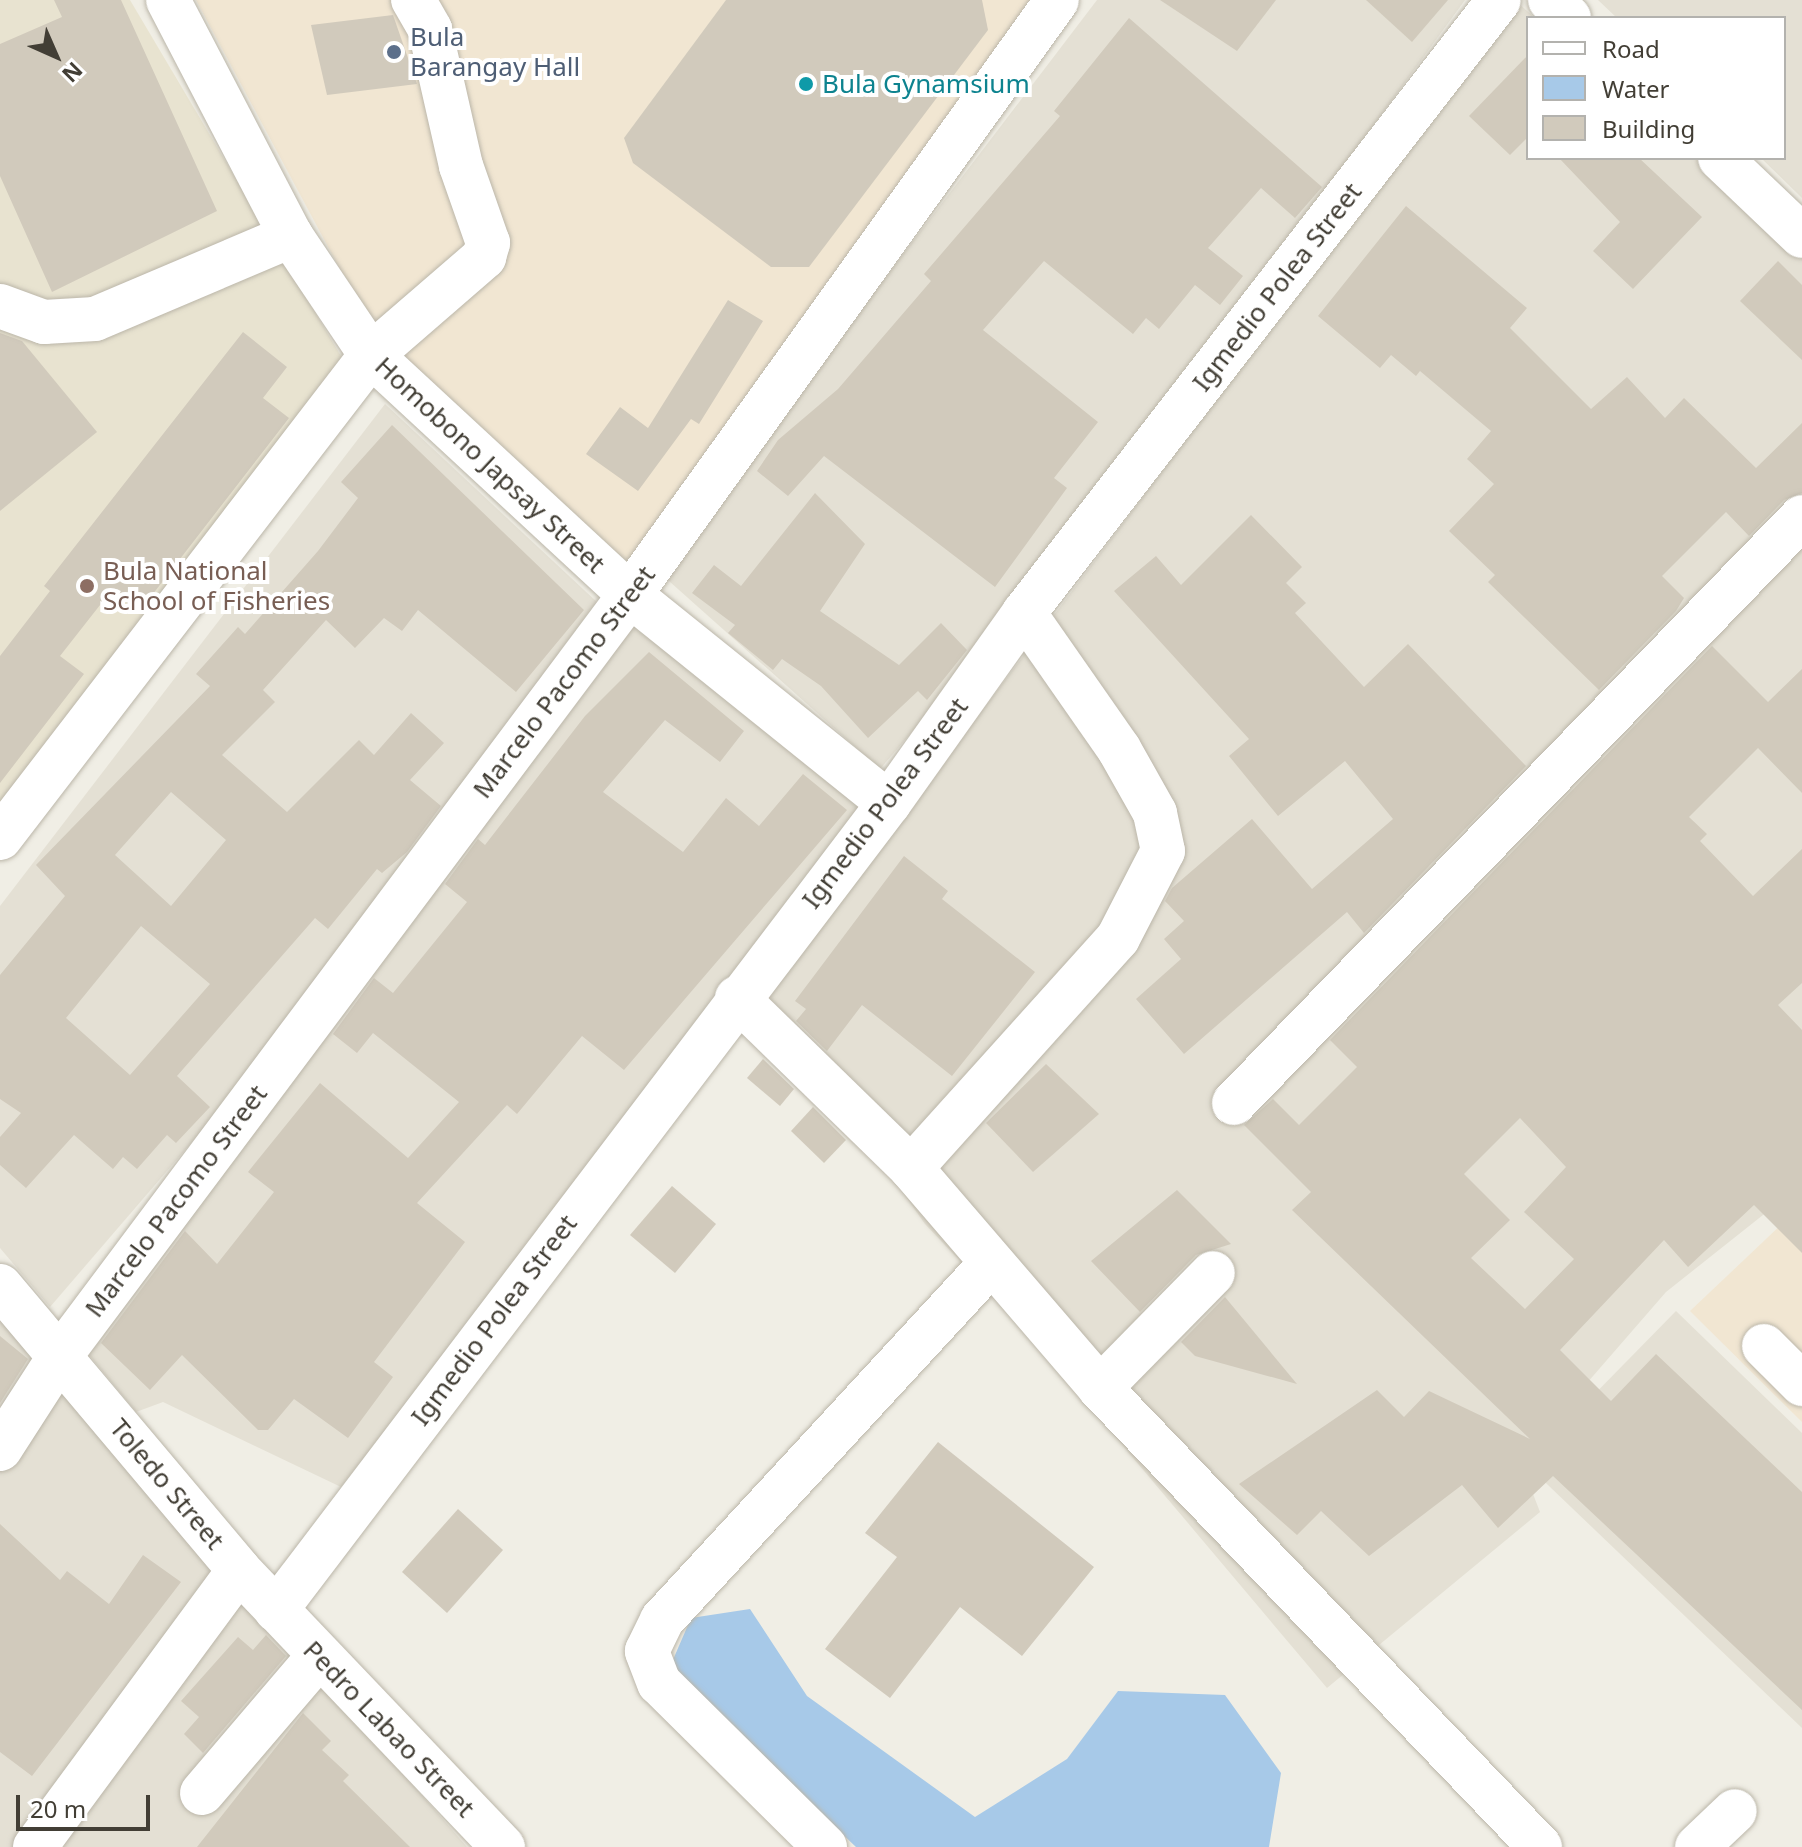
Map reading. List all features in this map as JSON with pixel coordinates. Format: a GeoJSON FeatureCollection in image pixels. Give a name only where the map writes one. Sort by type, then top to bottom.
{"type":"FeatureCollection","features":[{"type":"Feature","properties":{"kind":"street","name":"Homobono Japsay Street"},"geometry":{"type":"LineString","coordinates":[[168,0],[291,236],[371,355],[630,595],[889,803]]}},
{"type":"Feature","properties":{"kind":"street"},"geometry":{"type":"LineString","coordinates":[[0,838],[371,355],[474,271],[488,243],[461,166],[426,14],[413,0]]}},
{"type":"Feature","properties":{"kind":"street","name":"Marcelo Pacomo Street"},"geometry":{"type":"LineString","coordinates":[[0,1449],[60,1356],[630,595],[1057,0]]}},
{"type":"Feature","properties":{"kind":"street","name":"Igmedio Polea Street"},"geometry":{"type":"LineString","coordinates":[[276,1610],[737,998],[889,803],[1024,613],[1499,0]]}},
{"type":"Feature","properties":{"kind":"street"},"geometry":{"type":"LineString","coordinates":[[1550,0],[1567,16]]}},
{"type":"Feature","properties":{"kind":"street"},"geometry":{"type":"LineString","coordinates":[[1722,160],[1802,236]]}},
{"type":"Feature","properties":{"kind":"street"},"geometry":{"type":"LineString","coordinates":[[0,306],[44,322],[95,319],[291,236]]}},
{"type":"Feature","properties":{"kind":"street"},"geometry":{"type":"LineString","coordinates":[[1234,1103],[1802,517]]}},
{"type":"Feature","properties":{"kind":"street"},"geometry":{"type":"LineString","coordinates":[[911,1168],[1118,938],[1163,851],[1155,813],[1119,749],[1024,613]]}},
{"type":"Feature","properties":{"kind":"street"},"geometry":{"type":"LineString","coordinates":[[737,998],[911,1168],[989,1266],[1100,1388],[1540,1847]]}},
{"type":"Feature","properties":{"kind":"street"},"geometry":{"type":"LineString","coordinates":[[825,1847],[659,1683],[647,1651],[662,1620],[989,1266]]}},
{"type":"Feature","properties":{"kind":"street"},"geometry":{"type":"LineString","coordinates":[[1100,1388],[1213,1273]]}},
{"type":"Feature","properties":{"kind":"street","name":"Toledo Street"},"geometry":{"type":"LineString","coordinates":[[0,1286],[276,1610]]}},
{"type":"Feature","properties":{"kind":"street"},"geometry":{"type":"LineString","coordinates":[[1764,1346],[1802,1384]]}},
{"type":"Feature","properties":{"kind":"street"},"geometry":{"type":"LineString","coordinates":[[35,1847],[239,1570]]}},
{"type":"Feature","properties":{"kind":"street","name":"Pedro Labao Street"},"geometry":{"type":"LineString","coordinates":[[276,1610],[503,1847]]}},
{"type":"Feature","properties":{"kind":"street"},"geometry":{"type":"LineString","coordinates":[[202,1793],[319,1656]]}},
{"type":"Feature","properties":{"kind":"street"},"geometry":{"type":"LineString","coordinates":[[1697,1847],[1735,1811]]}},
{"type":"Feature","properties":{"kind":"shaded area","name":"Bula National School of Fisheries"},"geometry":{"type":"Polygon","coordinates":[[[0,0],[130,0],[348,368],[0,803],[0,0]]]}},
{"type":"Feature","properties":{"kind":"shaded area"},"geometry":{"type":"Polygon","coordinates":[[[196,0],[1039,0],[621,576],[372,329],[196,0]]]}},
{"type":"Feature","properties":{"kind":"shaded area"},"geometry":{"type":"Polygon","coordinates":[[[1097,0],[1465,0],[1038,585],[880,769],[660,573],[1097,0]]]}},
{"type":"Feature","properties":{"kind":"shaded area"},"geometry":{"type":"Polygon","coordinates":[[[1598,0],[1802,0],[1802,198],[1763,160],[1786,160],[1786,16],[1615,16],[1598,0]]]}},
{"type":"Feature","properties":{"kind":"shaded area"},"geometry":{"type":"Polygon","coordinates":[[[1516,1],[1533,16],[1526,16],[1526,160],[1697,160],[1802,253],[1802,1184],[1666,1292],[1520,1460],[1540,1512],[1327,1688],[1021,1325],[925,1224],[766,998],[1516,1]]]}},
{"type":"Feature","properties":{"kind":"shaded area"},"geometry":{"type":"Polygon","coordinates":[[[385,404],[598,603],[333,978],[50,1307],[0,1248],[0,906],[385,404]]]}},
{"type":"Feature","properties":{"kind":"shaded area"},"geometry":{"type":"Polygon","coordinates":[[[633,613],[872,806],[341,1487],[163,1402],[136,1412],[81,1345],[633,613]]]}},
{"type":"Feature","properties":{"kind":"shaded area"},"geometry":{"type":"Polygon","coordinates":[[[1802,1205],[1802,1422],[1690,1311],[1802,1205]]]}},
{"type":"Feature","properties":{"kind":"shaded area"},"geometry":{"type":"Polygon","coordinates":[[[0,1306],[254,1603],[467,1847],[0,1847],[0,1306]]]}},
{"type":"Feature","properties":{"kind":"shaded area"},"geometry":{"type":"Polygon","coordinates":[[[1676,1311],[1802,1433],[1802,1728],[1526,1464],[1676,1311]]]}},
{"type":"Feature","properties":{"kind":"water"},"geometry":{"type":"Polygon","coordinates":[[[750,1609],[807,1696],[975,1817],[1067,1759],[1118,1691],[1225,1695],[1281,1773],[1269,1847],[856,1847],[669,1669],[691,1618],[750,1609]]]}},
{"type":"Feature","properties":{"kind":"building"},"geometry":{"type":"Polygon","coordinates":[[[54,0],[121,0],[217,211],[52,292],[0,176],[0,44],[62,17],[54,0]]]}},
{"type":"Feature","properties":{"kind":"building","name":"Bula Gynamsium"},"geometry":{"type":"Polygon","coordinates":[[[726,0],[982,0],[988,30],[809,267],[771,267],[633,163],[624,138],[726,0]]]}},
{"type":"Feature","properties":{"kind":"building"},"geometry":{"type":"Polygon","coordinates":[[[1160,0],[1276,0],[1237,51],[1160,0]]]}},
{"type":"Feature","properties":{"kind":"building"},"geometry":{"type":"Polygon","coordinates":[[[1366,0],[1448,0],[1412,42],[1366,0]]]}},
{"type":"Feature","properties":{"kind":"building"},"geometry":{"type":"Polygon","coordinates":[[[393,15],[417,84],[327,95],[311,25],[393,15]]]}},
{"type":"Feature","properties":{"kind":"building"},"geometry":{"type":"Polygon","coordinates":[[[1129,18],[1322,187],[1295,218],[1261,188],[1208,248],[1243,276],[1220,305],[1195,285],[1159,329],[1146,318],[1133,334],[1044,261],[983,330],[1098,422],[1054,478],[1067,488],[995,587],[824,456],[788,496],[757,471],[778,440],[838,389],[931,281],[924,274],[1060,116],[1054,111],[1129,18]]]}},
{"type":"Feature","properties":{"kind":"building"},"geometry":{"type":"Polygon","coordinates":[[[1526,57],[1526,139],[1510,155],[1469,116],[1526,57]]]}},
{"type":"Feature","properties":{"kind":"building"},"geometry":{"type":"Polygon","coordinates":[[[1561,160],[1641,160],[1702,217],[1633,289],[1593,251],[1620,222],[1561,160]]]}},
{"type":"Feature","properties":{"kind":"building"},"geometry":{"type":"Polygon","coordinates":[[[1406,206],[1527,308],[1510,328],[1591,409],[1627,377],[1665,418],[1684,398],[1756,468],[1802,423],[1802,493],[1784,500],[1749,536],[1726,512],[1662,576],[1684,598],[1676,611],[1599,690],[1488,582],[1495,575],[1449,531],[1494,484],[1467,459],[1491,431],[1420,371],[1416,376],[1391,355],[1380,368],[1318,316],[1406,206]]]}},
{"type":"Feature","properties":{"kind":"building"},"geometry":{"type":"Polygon","coordinates":[[[1778,261],[1802,285],[1802,360],[1740,301],[1778,261]]]}},
{"type":"Feature","properties":{"kind":"building"},"geometry":{"type":"Polygon","coordinates":[[[728,300],[763,321],[699,424],[691,419],[638,491],[586,454],[620,407],[648,428],[728,300]]]}},
{"type":"Feature","properties":{"kind":"building"},"geometry":{"type":"Polygon","coordinates":[[[243,332],[287,367],[263,398],[289,418],[139,612],[111,591],[60,656],[84,674],[0,783],[0,656],[50,591],[44,586],[243,332]]]}},
{"type":"Feature","properties":{"kind":"building"},"geometry":{"type":"Polygon","coordinates":[[[0,333],[22,341],[97,432],[0,511],[0,333]]]}},
{"type":"Feature","properties":{"kind":"building"},"geometry":{"type":"Polygon","coordinates":[[[392,425],[584,610],[516,692],[418,610],[402,631],[384,618],[355,648],[326,620],[263,690],[275,702],[222,755],[287,812],[359,740],[374,755],[411,713],[444,743],[410,780],[441,806],[407,852],[382,873],[377,869],[328,929],[315,918],[177,1076],[210,1107],[176,1143],[167,1135],[137,1169],[123,1157],[113,1169],[74,1135],[26,1188],[0,1165],[0,1137],[21,1113],[0,1099],[0,975],[65,896],[36,865],[210,686],[196,674],[238,627],[245,634],[318,551],[358,498],[341,482],[392,425]],[[171,792],[115,855],[171,906],[226,840],[171,792]],[[141,926],[66,1018],[130,1075],[210,984],[141,926]]]}},
{"type":"Feature","properties":{"kind":"building"},"geometry":{"type":"Polygon","coordinates":[[[815,493],[865,544],[820,611],[899,665],[941,623],[967,650],[927,700],[918,691],[868,738],[821,686],[782,659],[773,670],[728,633],[735,625],[692,593],[714,565],[741,586],[815,493]]]}},
{"type":"Feature","properties":{"kind":"building"},"geometry":{"type":"Polygon","coordinates":[[[1251,515],[1302,567],[1286,583],[1306,603],[1295,613],[1364,687],[1408,644],[1526,766],[1364,933],[1347,912],[1184,1054],[1136,999],[1181,959],[1164,939],[1184,921],[1165,901],[1172,888],[1252,819],[1312,889],[1393,819],[1345,761],[1278,816],[1229,756],[1249,739],[1114,591],[1156,556],[1181,585],[1251,515]]]}},
{"type":"Feature","properties":{"kind":"building"},"geometry":{"type":"Polygon","coordinates":[[[1712,646],[1768,702],[1802,669],[1802,793],[1758,748],[1689,817],[1707,834],[1700,841],[1753,896],[1802,849],[1802,983],[1778,1005],[1802,1030],[1802,1253],[1754,1205],[1688,1267],[1664,1240],[1560,1350],[1611,1401],[1656,1354],[1802,1492],[1802,1710],[1553,1476],[1498,1528],[1462,1485],[1369,1556],[1321,1511],[1297,1535],[1239,1484],[1377,1390],[1404,1417],[1429,1391],[1530,1439],[1292,1210],[1311,1192],[1244,1125],[1273,1099],[1299,1125],[1357,1067],[1330,1040],[1712,646]],[[1520,1118],[1464,1174],[1510,1220],[1471,1258],[1525,1309],[1574,1259],[1524,1212],[1566,1167],[1520,1118]]]}},
{"type":"Feature","properties":{"kind":"building"},"geometry":{"type":"Polygon","coordinates":[[[649,652],[744,731],[720,762],[665,720],[603,792],[683,852],[726,798],[759,826],[803,774],[847,810],[624,1070],[582,1036],[517,1114],[507,1105],[417,1203],[465,1242],[374,1362],[393,1377],[348,1438],[294,1399],[268,1430],[258,1430],[182,1355],[150,1390],[101,1343],[185,1231],[217,1264],[274,1192],[248,1172],[320,1083],[408,1158],[459,1102],[373,1033],[357,1053],[333,1034],[374,978],[393,993],[467,902],[445,884],[478,839],[485,845],[585,716],[649,652]]]}},
{"type":"Feature","properties":{"kind":"building"},"geometry":{"type":"Polygon","coordinates":[[[904,856],[948,891],[942,899],[1035,972],[952,1076],[862,1005],[827,1051],[796,1021],[806,1009],[795,1001],[904,856]]]}},
{"type":"Feature","properties":{"kind":"building"},"geometry":{"type":"Polygon","coordinates":[[[763,1059],[794,1089],[780,1106],[747,1078],[763,1059]]]}},
{"type":"Feature","properties":{"kind":"building"},"geometry":{"type":"Polygon","coordinates":[[[1046,1064],[1099,1114],[1033,1172],[986,1123],[1046,1064]]]}},
{"type":"Feature","properties":{"kind":"building"},"geometry":{"type":"Polygon","coordinates":[[[813,1107],[846,1140],[824,1163],[791,1131],[813,1107]]]}},
{"type":"Feature","properties":{"kind":"building"},"geometry":{"type":"Polygon","coordinates":[[[672,1186],[716,1224],[675,1273],[630,1235],[672,1186]]]}},
{"type":"Feature","properties":{"kind":"building"},"geometry":{"type":"Polygon","coordinates":[[[1177,1190],[1231,1244],[1196,1255],[1140,1312],[1091,1261],[1177,1190]]]}},
{"type":"Feature","properties":{"kind":"building"},"geometry":{"type":"Polygon","coordinates":[[[1225,1297],[1297,1384],[1195,1356],[1181,1342],[1225,1297]]]}},
{"type":"Feature","properties":{"kind":"building"},"geometry":{"type":"Polygon","coordinates":[[[0,1336],[28,1359],[0,1403],[0,1336]]]}},
{"type":"Feature","properties":{"kind":"building"},"geometry":{"type":"Polygon","coordinates":[[[938,1442],[1094,1567],[1022,1656],[960,1607],[890,1698],[825,1649],[897,1557],[865,1533],[938,1442]]]}},
{"type":"Feature","properties":{"kind":"building"},"geometry":{"type":"Polygon","coordinates":[[[458,1509],[503,1550],[447,1613],[402,1572],[458,1509]]]}},
{"type":"Feature","properties":{"kind":"building"},"geometry":{"type":"Polygon","coordinates":[[[0,1524],[60,1580],[67,1571],[109,1604],[143,1555],[181,1582],[32,1776],[0,1752],[0,1524]]]}},
{"type":"Feature","properties":{"kind":"building"},"geometry":{"type":"Polygon","coordinates":[[[266,1635],[286,1656],[203,1753],[184,1734],[199,1717],[181,1701],[238,1637],[253,1650],[266,1635]]]}},
{"type":"Feature","properties":{"kind":"building"},"geometry":{"type":"Polygon","coordinates":[[[303,1713],[331,1741],[322,1750],[349,1775],[343,1781],[410,1847],[197,1847],[303,1713]]]}},
{"type":"Feature","properties":{"kind":"place","name":"Bula Barangay Hall"},"geometry":{"type":"Point","coordinates":[394,52]}},
{"type":"Feature","properties":{"kind":"place","name":"Bula Gynamsium"},"geometry":{"type":"Point","coordinates":[806,84]}},
{"type":"Feature","properties":{"kind":"place","name":"Bula National School of Fisheries"},"geometry":{"type":"Point","coordinates":[87,586]}}]}
